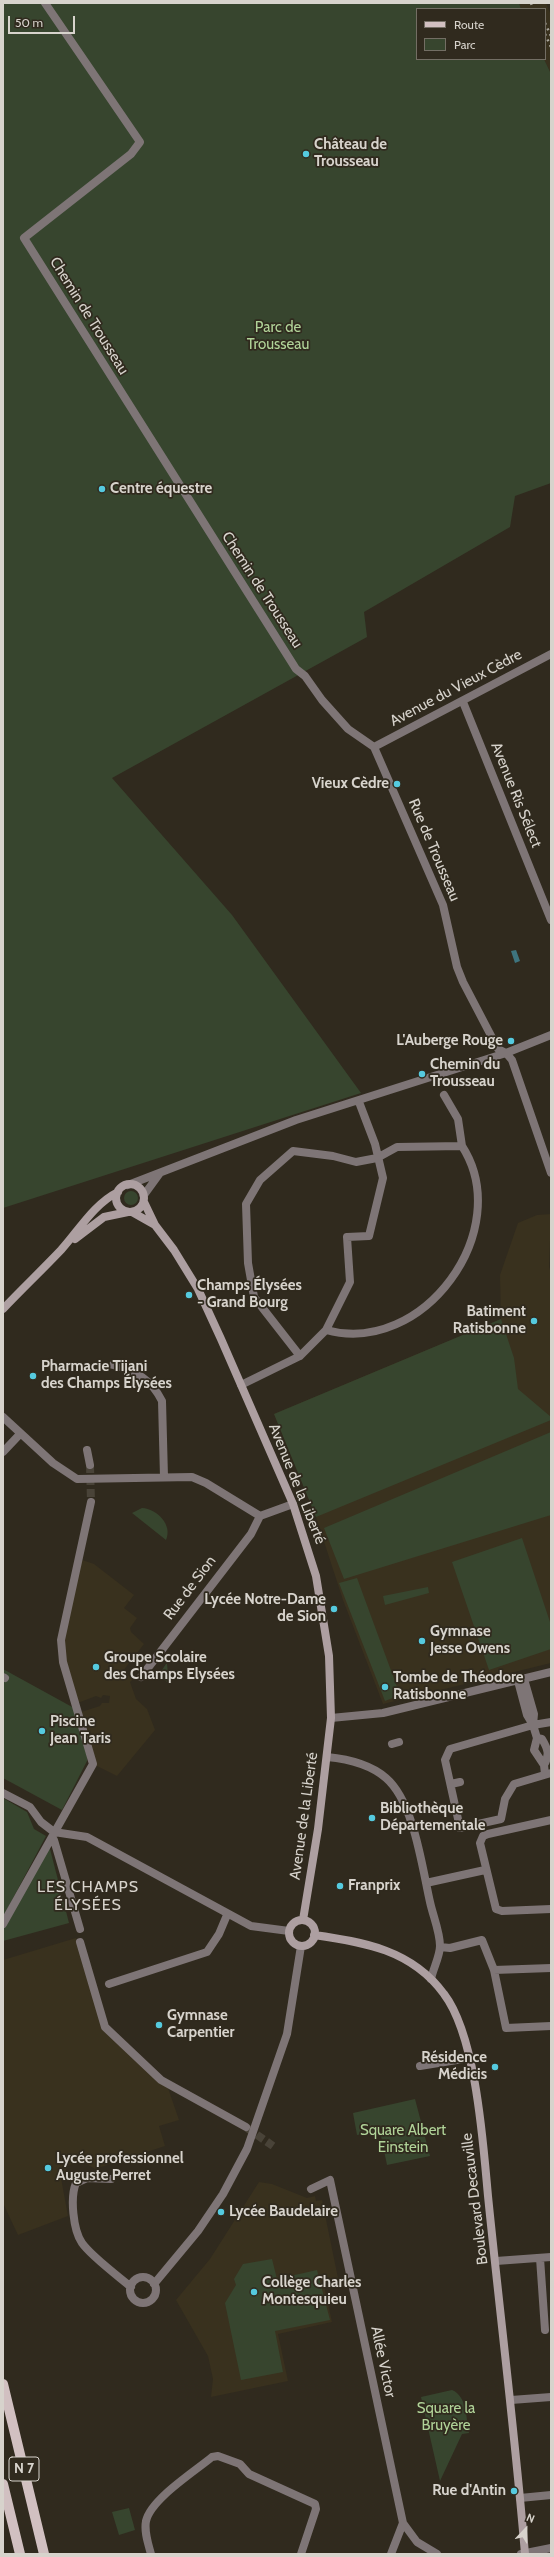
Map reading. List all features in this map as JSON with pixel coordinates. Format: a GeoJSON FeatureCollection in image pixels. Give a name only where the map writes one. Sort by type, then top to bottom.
{"type":"FeatureCollection","features":[{"type":"Feature","properties":{"kind":"main road","name":"N 7"},"geometry":{"type":"LineString","coordinates":[[3,2384],[44,2554]]}},
{"type":"Feature","properties":{"kind":"main road","name":"N 7"},"geometry":{"type":"LineString","coordinates":[[3,2484],[20,2554]]}},
{"type":"Feature","properties":{"kind":"main road"},"geometry":{"type":"LineString","coordinates":[[42,2543],[51,2554]]}},
{"type":"Feature","properties":{"kind":"street","name":"Chemin de Trousseau"},"geometry":{"type":"LineString","coordinates":[[45,3],[140,142],[131,154],[24,238],[296,668],[306,676],[322,700],[348,729],[374,748]]}},
{"type":"Feature","properties":{"kind":"street","name":"Avenue du Vieux Cèdre"},"geometry":{"type":"LineString","coordinates":[[374,748],[551,654]]}},
{"type":"Feature","properties":{"kind":"street","name":"Avenue Ris Sélect"},"geometry":{"type":"LineString","coordinates":[[463,702],[551,920]]}},
{"type":"Feature","properties":{"kind":"street","name":"Rue de Trousseau"},"geometry":{"type":"LineString","coordinates":[[374,748],[443,906],[457,967],[462,982],[498,1049],[506,1053],[512,1060],[551,1173]]}},
{"type":"Feature","properties":{"kind":"street"},"geometry":{"type":"LineString","coordinates":[[3,1309],[62,1249],[89,1216],[110,1196],[128,1185],[296,1120],[359,1102],[506,1053],[551,1035]]}},
{"type":"Feature","properties":{"kind":"street"},"geometry":{"type":"LineString","coordinates":[[326,1330],[352,1335],[386,1328],[425,1308],[450,1283],[465,1256],[476,1216],[476,1185],[473,1169],[462,1146],[458,1119],[444,1095]]}},
{"type":"Feature","properties":{"kind":"street"},"geometry":{"type":"LineString","coordinates":[[241,1385],[300,1356],[326,1330],[350,1282],[347,1238],[369,1236],[383,1178],[377,1158],[375,1144],[359,1102]]}},
{"type":"Feature","properties":{"kind":"street"},"geometry":{"type":"LineString","coordinates":[[300,1356],[254,1297],[248,1263],[246,1204],[260,1180],[292,1151],[333,1156],[356,1162],[377,1158],[397,1147],[462,1146]]}},
{"type":"Feature","properties":{"kind":"street"},"geometry":{"type":"LineString","coordinates":[[62,1249],[104,1217],[139,1209],[160,1173]]}},
{"type":"Feature","properties":{"kind":"street"},"geometry":{"type":"LineString","coordinates":[[128,1185],[138,1187],[144,1199]]}},
{"type":"Feature","properties":{"kind":"street"},"geometry":{"type":"LineString","coordinates":[[118,1192],[118,1205],[130,1212]]}},
{"type":"Feature","properties":{"kind":"street","name":"Avenue de la Liberté"},"geometry":{"type":"LineString","coordinates":[[144,1199],[155,1225],[174,1250],[198,1289],[241,1385],[293,1504],[311,1557],[322,1604],[329,1656],[331,1718],[327,1757],[303,1920]]}},
{"type":"Feature","properties":{"kind":"street","name":"Avenue de la Liberté"},"geometry":{"type":"LineString","coordinates":[[130,1212],[155,1225]]}},
{"type":"Feature","properties":{"kind":"street"},"geometry":{"type":"LineString","coordinates":[[113,1365],[135,1371],[156,1391],[162,1401],[164,1477]]}},
{"type":"Feature","properties":{"kind":"street"},"geometry":{"type":"LineString","coordinates":[[3,1417],[53,1463],[78,1479],[192,1477],[206,1483],[260,1516],[293,1504]]}},
{"type":"Feature","properties":{"kind":"street"},"geometry":{"type":"LineString","coordinates":[[3,1452],[20,1434]]}},
{"type":"Feature","properties":{"kind":"street"},"geometry":{"type":"LineString","coordinates":[[88,1450],[90,1465]]}},
{"type":"Feature","properties":{"kind":"street"},"geometry":{"type":"LineString","coordinates":[[3,1924],[54,1836],[93,1764],[63,1662],[61,1640],[91,1502]]}},
{"type":"Feature","properties":{"kind":"street","name":"Rue de Sion"},"geometry":{"type":"LineString","coordinates":[[141,1677],[167,1641],[251,1534],[260,1516]]}},
{"type":"Feature","properties":{"kind":"street"},"geometry":{"type":"LineString","coordinates":[[331,1718],[383,1713],[412,1707],[551,1672]]}},
{"type":"Feature","properties":{"kind":"street"},"geometry":{"type":"LineString","coordinates":[[521,1680],[534,1714],[533,1725],[537,1738],[534,1750],[548,1773],[514,1784],[505,1799],[501,1819],[460,1828],[445,1760],[450,1749],[466,1749],[533,1725],[551,1722]]}},
{"type":"Feature","properties":{"kind":"street"},"geometry":{"type":"LineString","coordinates":[[412,1707],[415,1716]]}},
{"type":"Feature","properties":{"kind":"street"},"geometry":{"type":"LineString","coordinates":[[537,1738],[542,1739],[547,1749],[548,1758],[544,1765]]}},
{"type":"Feature","properties":{"kind":"street"},"geometry":{"type":"LineString","coordinates":[[327,1757],[355,1761],[372,1768],[386,1778],[398,1791],[409,1815],[440,1947],[431,1979]]}},
{"type":"Feature","properties":{"kind":"street"},"geometry":{"type":"LineString","coordinates":[[451,1784],[460,1782]]}},
{"type":"Feature","properties":{"kind":"street"},"geometry":{"type":"LineString","coordinates":[[3,1793],[30,1807],[54,1836],[80,1929]]}},
{"type":"Feature","properties":{"kind":"street"},"geometry":{"type":"LineString","coordinates":[[551,1820],[483,1836],[480,1843],[485,1870],[496,1909],[502,1911],[551,1909]]}},
{"type":"Feature","properties":{"kind":"street"},"geometry":{"type":"LineString","coordinates":[[54,1836],[87,1837],[227,1915],[251,1926],[289,1931]]}},
{"type":"Feature","properties":{"kind":"street"},"geometry":{"type":"LineString","coordinates":[[426,1883],[485,1870]]}},
{"type":"Feature","properties":{"kind":"street"},"geometry":{"type":"LineString","coordinates":[[109,1984],[207,1952],[219,1934],[227,1915]]}},
{"type":"Feature","properties":{"kind":"street"},"geometry":{"type":"LineString","coordinates":[[303,1920],[313,1926],[314,1935],[309,1943],[301,1946],[291,1939],[289,1931],[294,1922],[303,1920]]}},
{"type":"Feature","properties":{"kind":"street","name":"Boulevard Decauville"},"geometry":{"type":"LineString","coordinates":[[314,1935],[384,1948],[408,1961],[431,1979],[453,2007],[463,2028],[480,2120],[511,2400],[524,2553]]}},
{"type":"Feature","properties":{"kind":"street"},"geometry":{"type":"LineString","coordinates":[[440,1947],[450,1948],[482,1940],[494,1970],[506,2028],[551,2026]]}},
{"type":"Feature","properties":{"kind":"street"},"geometry":{"type":"LineString","coordinates":[[80,1942],[105,2027],[161,2080],[246,2127]]}},
{"type":"Feature","properties":{"kind":"street"},"geometry":{"type":"LineString","coordinates":[[154,2284],[198,2231],[223,2194],[244,2156],[257,2126],[287,2034],[301,1946]]}},
{"type":"Feature","properties":{"kind":"street"},"geometry":{"type":"LineString","coordinates":[[494,1970],[551,1968]]}},
{"type":"Feature","properties":{"kind":"street"},"geometry":{"type":"LineString","coordinates":[[420,2066],[469,2058]]}},
{"type":"Feature","properties":{"kind":"street"},"geometry":{"type":"LineString","coordinates":[[111,2179],[87,2178],[76,2183],[72,2194],[72,2206],[82,2243],[131,2287]]}},
{"type":"Feature","properties":{"kind":"street","name":"Allée Victor"},"geometry":{"type":"LineString","coordinates":[[311,2189],[330,2180],[403,2523],[417,2542],[437,2554]]}},
{"type":"Feature","properties":{"kind":"street"},"geometry":{"type":"LineString","coordinates":[[496,2261],[551,2257]]}},
{"type":"Feature","properties":{"kind":"street"},"geometry":{"type":"LineString","coordinates":[[540,2258],[545,2330]]}},
{"type":"Feature","properties":{"kind":"street"},"geometry":{"type":"LineString","coordinates":[[141,2278],[151,2280],[154,2284],[155,2294],[153,2298],[145,2303],[140,2303],[132,2297],[131,2287],[133,2283],[141,2278]]}},
{"type":"Feature","properties":{"kind":"street"},"geometry":{"type":"LineString","coordinates":[[511,2400],[551,2397]]}},
{"type":"Feature","properties":{"kind":"street"},"geometry":{"type":"LineString","coordinates":[[151,2554],[146,2533],[146,2521],[151,2508],[212,2457],[218,2456],[240,2464],[249,2474],[311,2501],[316,2509],[301,2554]]}},
{"type":"Feature","properties":{"kind":"street"},"geometry":{"type":"LineString","coordinates":[[520,2498],[551,2496]]}},
{"type":"Feature","properties":{"kind":"street"},"geometry":{"type":"LineString","coordinates":[[391,2554],[403,2523]]}},
{"type":"Feature","properties":{"kind":"street"},"geometry":{"type":"LineString","coordinates":[[524,2553],[551,2548]]}},
{"type":"Feature","properties":{"kind":"shaded area"},"geometry":{"type":"Polygon","coordinates":[[[519,3],[546,3],[551,15],[551,74],[544,60],[546,60],[546,8],[521,8],[519,3]]]}},
{"type":"Feature","properties":{"kind":"shaded area"},"geometry":{"type":"Polygon","coordinates":[[[551,1214],[549,1267],[551,1273],[551,1663],[383,1704],[343,1600],[316,1517],[274,1414],[501,1319],[500,1275],[518,1223],[537,1215],[551,1214]]]}},
{"type":"Feature","properties":{"kind":"shaded area","name":"Groupe Scolaire des Champs Elysées"},"geometry":{"type":"Polygon","coordinates":[[[79,1559],[94,1564],[134,1595],[124,1608],[137,1618],[130,1628],[131,1632],[144,1644],[123,1671],[133,1679],[130,1682],[136,1699],[147,1709],[155,1730],[117,1776],[93,1764],[78,1713],[100,1706],[102,1703],[109,1703],[110,1696],[103,1695],[101,1698],[96,1696],[75,1704],[61,1640],[79,1559]]]}},
{"type":"Feature","properties":{"kind":"shaded area"},"geometry":{"type":"Polygon","coordinates":[[[76,1938],[105,2032],[168,2088],[179,2120],[159,2126],[165,2146],[95,2169],[82,2161],[69,2165],[61,2178],[68,2216],[18,2235],[3,2203],[3,1960],[76,1938]]]}},
{"type":"Feature","properties":{"kind":"shaded area","name":"Collège Charles Montesquieu"},"geometry":{"type":"Polygon","coordinates":[[[259,2182],[272,2184],[307,2198],[315,2196],[316,2201],[322,2200],[338,2278],[323,2281],[332,2322],[278,2334],[288,2381],[211,2397],[213,2379],[208,2356],[176,2300],[210,2259],[259,2182]]]}},
{"type":"Feature","properties":{"kind":"green space","name":"Parc de Trousseau"},"geometry":{"type":"Polygon","coordinates":[[[3,3],[519,3],[521,8],[416,8],[416,60],[544,60],[551,74],[551,483],[515,496],[510,527],[364,612],[367,637],[112,778],[232,915],[361,1093],[3,1208],[3,3]]]}},
{"type":"Feature","properties":{"kind":"green space"},"geometry":{"type":"Polygon","coordinates":[[[128,1191],[134,1191],[138,1195],[138,1201],[134,1205],[128,1205],[124,1201],[124,1195],[128,1191]]]}},
{"type":"Feature","properties":{"kind":"green space"},"geometry":{"type":"Polygon","coordinates":[[[501,1319],[514,1358],[518,1389],[551,1417],[551,1420],[316,1517],[274,1414],[501,1319]]]}},
{"type":"Feature","properties":{"kind":"green space"},"geometry":{"type":"Polygon","coordinates":[[[551,1432],[551,1515],[344,1579],[324,1528],[551,1432]]]}},
{"type":"Feature","properties":{"kind":"green space"},"geometry":{"type":"Polygon","coordinates":[[[142,1508],[153,1511],[162,1519],[168,1534],[166,1540],[132,1513],[142,1508]]]}},
{"type":"Feature","properties":{"kind":"green space"},"geometry":{"type":"Polygon","coordinates":[[[522,1538],[551,1625],[551,1649],[489,1670],[452,1562],[522,1538]]]}},
{"type":"Feature","properties":{"kind":"green space"},"geometry":{"type":"Polygon","coordinates":[[[357,1578],[400,1695],[385,1701],[339,1583],[357,1578]]]}},
{"type":"Feature","properties":{"kind":"green space"},"geometry":{"type":"Polygon","coordinates":[[[428,1587],[429,1593],[385,1605],[383,1596],[428,1587]]]}},
{"type":"Feature","properties":{"kind":"green space"},"geometry":{"type":"Polygon","coordinates":[[[167,1664],[169,1683],[158,1676],[167,1664]]]}},
{"type":"Feature","properties":{"kind":"green space","name":"Piscine Jean Taris"},"geometry":{"type":"Polygon","coordinates":[[[3,1669],[74,1708],[87,1753],[87,1761],[62,1810],[3,1778],[3,1669]]]}},
{"type":"Feature","properties":{"kind":"green space"},"geometry":{"type":"Polygon","coordinates":[[[3,1798],[27,1812],[34,1829],[46,1836],[3,1917],[3,1798]]]}},
{"type":"Feature","properties":{"kind":"green space"},"geometry":{"type":"Polygon","coordinates":[[[49,1845],[69,1923],[3,1941],[3,1929],[49,1845]]]}},
{"type":"Feature","properties":{"kind":"green space","name":"Square Albert Einstein"},"geometry":{"type":"Polygon","coordinates":[[[415,2099],[430,2156],[387,2165],[380,2131],[357,2135],[353,2113],[415,2099]]]}},
{"type":"Feature","properties":{"kind":"green space"},"geometry":{"type":"Polygon","coordinates":[[[272,2259],[277,2279],[317,2270],[330,2320],[275,2331],[283,2372],[241,2380],[225,2303],[236,2285],[234,2279],[243,2264],[272,2259]]]}},
{"type":"Feature","properties":{"kind":"green space","name":"Square la Bruyère"},"geometry":{"type":"Polygon","coordinates":[[[452,2390],[461,2397],[463,2402],[469,2433],[462,2434],[440,2481],[421,2397],[452,2390]]]}},
{"type":"Feature","properties":{"kind":"green space"},"geometry":{"type":"Polygon","coordinates":[[[129,2508],[135,2530],[119,2535],[112,2512],[129,2508]]]}},
{"type":"Feature","properties":{"kind":"water"},"geometry":{"type":"Polygon","coordinates":[[[516,950],[520,961],[515,963],[511,951],[516,950]]]}},
{"type":"Feature","properties":{"kind":"tunnel"},"geometry":{"type":"LineString","coordinates":[[90,1465],[91,1502]]}},
{"type":"Feature","properties":{"kind":"tunnel"},"geometry":{"type":"LineString","coordinates":[[247,2128],[273,2146]]}},
{"type":"Feature","properties":{"kind":"railway"},"geometry":{"type":"LineString","coordinates":[[531,3],[533,8]]}},
{"type":"Feature","properties":{"kind":"railway"},"geometry":{"type":"LineString","coordinates":[[546,25],[551,36]]}},
{"type":"Feature","properties":{"kind":"railway"},"geometry":{"type":"LineString","coordinates":[[546,36],[551,47]]}},
{"type":"Feature","properties":{"kind":"place","name":"Château de Trousseau"},"geometry":{"type":"Point","coordinates":[306,154]}},
{"type":"Feature","properties":{"kind":"place","name":"Centre équestre"},"geometry":{"type":"Point","coordinates":[102,489]}},
{"type":"Feature","properties":{"kind":"place","name":"Vieux Cèdre"},"geometry":{"type":"Point","coordinates":[397,784]}},
{"type":"Feature","properties":{"kind":"place","name":"L'Auberge Rouge"},"geometry":{"type":"Point","coordinates":[511,1041]}},
{"type":"Feature","properties":{"kind":"place","name":"Chemin du Trousseau"},"geometry":{"type":"Point","coordinates":[422,1074]}},
{"type":"Feature","properties":{"kind":"place","name":"Champs Élysées - Grand Bourg"},"geometry":{"type":"Point","coordinates":[189,1295]}},
{"type":"Feature","properties":{"kind":"place","name":"Batiment Ratisbonne"},"geometry":{"type":"Point","coordinates":[534,1321]}},
{"type":"Feature","properties":{"kind":"place","name":"Pharmacie Tijani des Champs Élysées"},"geometry":{"type":"Point","coordinates":[33,1376]}},
{"type":"Feature","properties":{"kind":"place","name":"Lycée Notre-Dame de Sion"},"geometry":{"type":"Point","coordinates":[334,1609]}},
{"type":"Feature","properties":{"kind":"place","name":"Gymnase Jesse Owens"},"geometry":{"type":"Point","coordinates":[422,1641]}},
{"type":"Feature","properties":{"kind":"place","name":"Groupe Scolaire des Champs Elysées"},"geometry":{"type":"Point","coordinates":[96,1667]}},
{"type":"Feature","properties":{"kind":"place","name":"Tombe de Théodore Ratisbonne"},"geometry":{"type":"Point","coordinates":[385,1687]}},
{"type":"Feature","properties":{"kind":"place","name":"Piscine Jean Taris"},"geometry":{"type":"Point","coordinates":[42,1731]}},
{"type":"Feature","properties":{"kind":"place","name":"Bibliothèque Départementale"},"geometry":{"type":"Point","coordinates":[372,1818]}},
{"type":"Feature","properties":{"kind":"place","name":"Franprix"},"geometry":{"type":"Point","coordinates":[340,1886]}},
{"type":"Feature","properties":{"kind":"place","name":"Gymnase Carpentier"},"geometry":{"type":"Point","coordinates":[159,2025]}},
{"type":"Feature","properties":{"kind":"place","name":"Résidence Médicis"},"geometry":{"type":"Point","coordinates":[495,2067]}},
{"type":"Feature","properties":{"kind":"place","name":"Lycée professionnel Auguste Perret"},"geometry":{"type":"Point","coordinates":[48,2168]}},
{"type":"Feature","properties":{"kind":"place","name":"Lycée Baudelaire"},"geometry":{"type":"Point","coordinates":[221,2212]}},
{"type":"Feature","properties":{"kind":"place","name":"Collège Charles Montesquieu"},"geometry":{"type":"Point","coordinates":[254,2292]}},
{"type":"Feature","properties":{"kind":"place","name":"Rue d'Antin"},"geometry":{"type":"Point","coordinates":[514,2491]}},
{"type":"Feature","properties":{"kind":"district","name":"LES CHAMPS ÉLYSÉES"},"geometry":{"type":"Point","coordinates":[88,1896]}}]}
